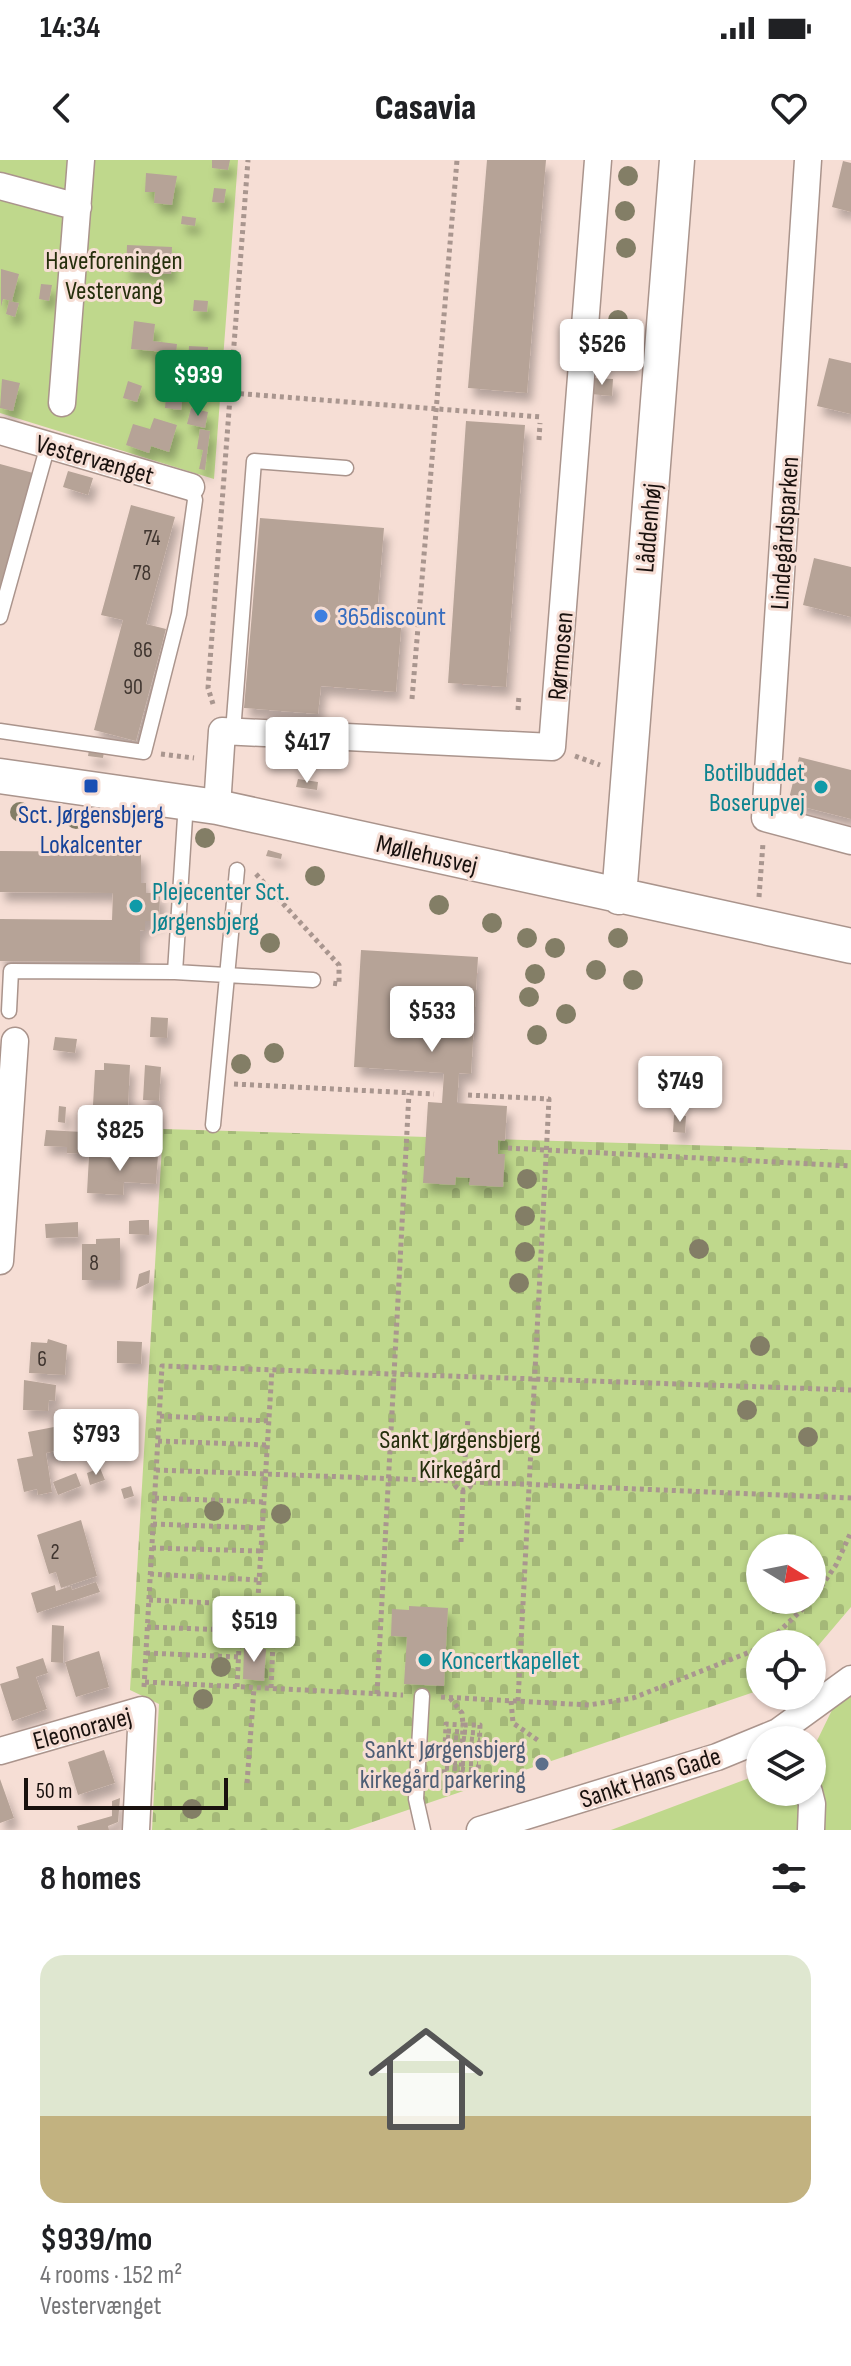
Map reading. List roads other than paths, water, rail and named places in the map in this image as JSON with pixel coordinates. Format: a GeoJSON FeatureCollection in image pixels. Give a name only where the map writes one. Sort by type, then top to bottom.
{"type":"FeatureCollection","features":[{"type":"Feature","properties":{"kind":"street"},"geometry":{"type":"LineString","coordinates":[[62,403],[81,160]]}},
{"type":"Feature","properties":{"kind":"street","name":"Rørmosen"},"geometry":{"type":"LineString","coordinates":[[228,732],[552,747],[598,160]]}},
{"type":"Feature","properties":{"kind":"street","name":"Låddenhøj"},"geometry":{"type":"LineString","coordinates":[[619,897],[677,160]]}},
{"type":"Feature","properties":{"kind":"street","name":"Lindegårdsparken"},"geometry":{"type":"LineString","coordinates":[[808,160],[765,818],[851,841]]}},
{"type":"Feature","properties":{"kind":"street"},"geometry":{"type":"LineString","coordinates":[[0,186],[78,207]]}},
{"type":"Feature","properties":{"kind":"street","name":"Vestervænget"},"geometry":{"type":"LineString","coordinates":[[0,431],[191,487]]}},
{"type":"Feature","properties":{"kind":"street"},"geometry":{"type":"LineString","coordinates":[[202,804],[228,732]]}},
{"type":"Feature","properties":{"kind":"street","name":"Møllehusvej"},"geometry":{"type":"LineString","coordinates":[[0,776],[202,804],[851,946]]}},
{"type":"Feature","properties":{"kind":"street"},"geometry":{"type":"LineString","coordinates":[[0,1261],[15,1041]]}},
{"type":"Feature","properties":{"kind":"street","name":"Sankt Hans Gade"},"geometry":{"type":"LineString","coordinates":[[793,1726],[851,1679]]}},
{"type":"Feature","properties":{"kind":"street","name":"Eleonoravej"},"geometry":{"type":"LineString","coordinates":[[0,1751],[142,1710],[136,1830]]}},
{"type":"Feature","properties":{"kind":"street","name":"Sankt Hans Gade"},"geometry":{"type":"LineString","coordinates":[[480,1830],[746,1747]]}},
{"type":"Feature","properties":{"kind":"street"},"geometry":{"type":"LineString","coordinates":[[810,1806],[811,1830]]}},
{"type":"Feature","properties":{"kind":"lane"},"geometry":{"type":"LineString","coordinates":[[0,617],[48,445]]}},
{"type":"Feature","properties":{"kind":"lane"},"geometry":{"type":"LineString","coordinates":[[228,732],[254,461],[346,468]]}},
{"type":"Feature","properties":{"kind":"lane"},"geometry":{"type":"LineString","coordinates":[[0,731],[144,752],[179,614],[195,500],[191,487]]}},
{"type":"Feature","properties":{"kind":"lane"},"geometry":{"type":"LineString","coordinates":[[175,972],[202,804]]}},
{"type":"Feature","properties":{"kind":"lane"},"geometry":{"type":"LineString","coordinates":[[213,1125],[227,975],[243,868]]}},
{"type":"Feature","properties":{"kind":"lane"},"geometry":{"type":"LineString","coordinates":[[9,1011],[11,971],[175,972],[313,980]]}},
{"type":"Feature","properties":{"kind":"lane"},"geometry":{"type":"LineString","coordinates":[[422,1696],[416,1799],[423,1830]]}},
{"type":"Feature","properties":{"kind":"place","name":"365discount"},"geometry":{"type":"Point","coordinates":[321,616]}},
{"type":"Feature","properties":{"kind":"place","name":"Sct. Jørgensbjerg Lokalcenter"},"geometry":{"type":"Point","coordinates":[91,786]}},
{"type":"Feature","properties":{"kind":"place","name":"Botilbuddet Boserupvej"},"geometry":{"type":"Point","coordinates":[821,787]}},
{"type":"Feature","properties":{"kind":"place","name":"Plejecenter Sct. Jørgensbjerg"},"geometry":{"type":"Point","coordinates":[136,906]}},
{"type":"Feature","properties":{"kind":"place","name":"Koncertkapellet"},"geometry":{"type":"Point","coordinates":[425,1660]}},
{"type":"Feature","properties":{"kind":"place","name":"Sankt Jørgensbjerg kirkegård parkering"},"geometry":{"type":"Point","coordinates":[542,1764]}},
{"type":"Feature","properties":{"kind":"park label","name":"Haveforeningen Vestervang"},"geometry":{"type":"Point","coordinates":[114,275]}},
{"type":"Feature","properties":{"kind":"park label","name":"Sankt Jørgensbjerg Kirkegård"},"geometry":{"type":"Point","coordinates":[460,1454]}}]}
